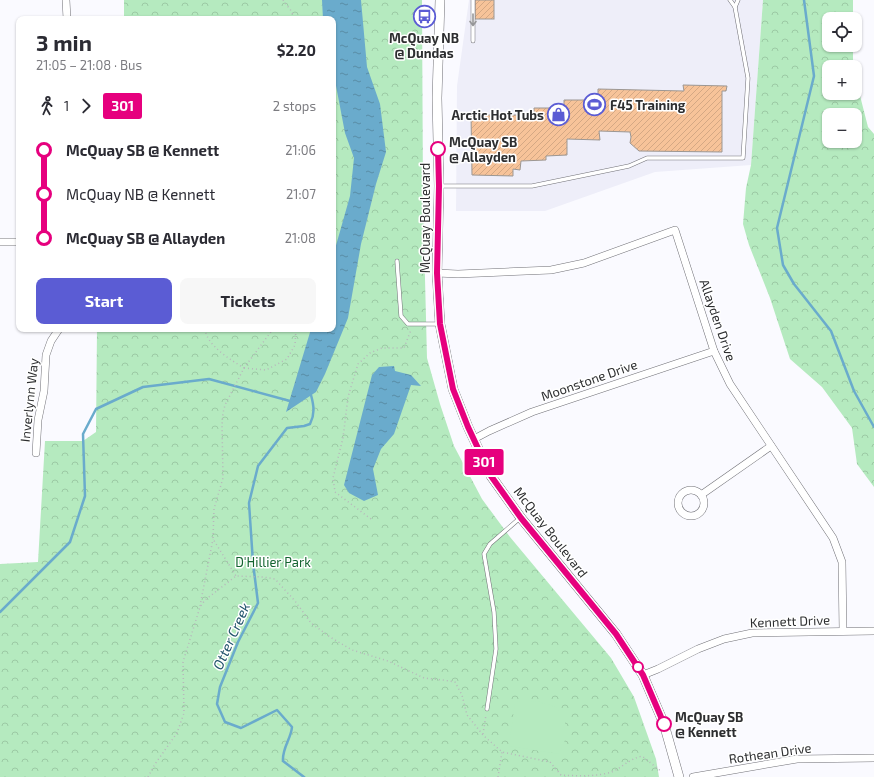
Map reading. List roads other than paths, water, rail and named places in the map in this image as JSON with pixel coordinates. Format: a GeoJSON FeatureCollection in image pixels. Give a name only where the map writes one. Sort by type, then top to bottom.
{"type":"FeatureCollection","features":[{"type":"Feature","properties":{"kind":"street"},"geometry":{"type":"LineString","coordinates":[[66,0],[67,16]]}},
{"type":"Feature","properties":{"kind":"street","name":"McQuay Boulevard"},"geometry":{"type":"LineString","coordinates":[[440,0],[437,98],[439,186],[437,273],[440,324],[453,389],[491,476],[521,518],[616,634],[643,675],[664,724],[679,777]]}},
{"type":"Feature","properties":{"kind":"street","name":"Allayden Drive"},"geometry":{"type":"LineString","coordinates":[[437,273],[458,274],[551,270],[584,263],[675,230],[714,351],[730,384],[833,538],[842,562],[843,631]]}},
{"type":"Feature","properties":{"kind":"street"},"geometry":{"type":"LineString","coordinates":[[0,242],[16,242]]}},
{"type":"Feature","properties":{"kind":"street","name":"Inverlynn Way"},"geometry":{"type":"LineString","coordinates":[[36,453],[38,420],[44,391],[46,355],[51,341],[57,332]]}},
{"type":"Feature","properties":{"kind":"street","name":"Moonstone Drive"},"geometry":{"type":"LineString","coordinates":[[474,439],[532,412],[714,351]]}},
{"type":"Feature","properties":{"kind":"street"},"geometry":{"type":"LineString","coordinates":[[701,495],[771,446]]}},
{"type":"Feature","properties":{"kind":"street","name":"Kennett Drive"},"geometry":{"type":"LineString","coordinates":[[643,675],[698,649],[724,639],[752,632],[874,631]]}},
{"type":"Feature","properties":{"kind":"street","name":"Rothean Drive"},"geometry":{"type":"LineString","coordinates":[[693,777],[796,759],[874,758]]}},
{"type":"Feature","properties":{"kind":"lane"},"geometry":{"type":"LineString","coordinates":[[473,0],[473,41]]}},
{"type":"Feature","properties":{"kind":"lane"},"geometry":{"type":"LineString","coordinates":[[439,186],[532,186],[629,166],[647,158],[743,158],[748,78],[735,7],[730,0]]}},
{"type":"Feature","properties":{"kind":"lane"},"geometry":{"type":"LineString","coordinates":[[735,7],[738,0]]}},
{"type":"Feature","properties":{"kind":"lane"},"geometry":{"type":"LineString","coordinates":[[397,261],[401,316],[408,324],[440,324]]}},
{"type":"Feature","properties":{"kind":"lane"},"geometry":{"type":"LineString","coordinates":[[487,709],[496,649],[494,612],[484,554],[490,544],[521,518]]}},
{"type":"Feature","properties":{"kind":"water"},"geometry":{"type":"Polygon","coordinates":[[[322,0],[361,0],[367,67],[380,104],[386,152],[376,184],[361,244],[348,318],[316,392],[286,412],[310,332],[336,332],[336,245],[350,196],[354,158],[345,133],[336,86],[336,16],[323,16],[322,0]]]}},
{"type":"Feature","properties":{"kind":"water"},"geometry":{"type":"Polygon","coordinates":[[[394,366],[395,371],[411,375],[421,386],[411,385],[394,434],[381,449],[373,469],[378,495],[364,501],[349,493],[344,485],[372,375],[379,367],[394,366]]]}},
{"type":"Feature","properties":{"kind":"waterway"},"geometry":{"type":"LineString","coordinates":[[804,0],[814,76],[777,228],[783,265],[794,284],[831,331],[854,391],[874,427]]}},
{"type":"Feature","properties":{"kind":"waterway"},"geometry":{"type":"LineString","coordinates":[[0,612],[70,542],[85,496],[83,434],[96,409],[143,387],[209,379],[290,401]]}},
{"type":"Feature","properties":{"kind":"waterway","name":"Otter Creek"},"geometry":{"type":"LineString","coordinates":[[304,777],[283,761],[284,752],[292,727],[277,710],[241,728],[225,722],[217,704],[220,687],[238,642],[258,603],[253,563],[249,503],[258,466],[287,428],[310,424],[314,410],[311,395]]}},
{"type":"Feature","properties":{"kind":"place","name":"McQuay NB @ Dundas"},"geometry":{"type":"Point","coordinates":[424,16]}},
{"type":"Feature","properties":{"kind":"place","name":"F45 Training"},"geometry":{"type":"Point","coordinates":[595,105]}},
{"type":"Feature","properties":{"kind":"place","name":"Arctic Hot Tubs"},"geometry":{"type":"Point","coordinates":[559,115]}},
{"type":"Feature","properties":{"kind":"place","name":"McQuay SB @ Allayden"},"geometry":{"type":"Point","coordinates":[438,149]}},
{"type":"Feature","properties":{"kind":"place","name":"McQuay SB @ Kennett"},"geometry":{"type":"Point","coordinates":[664,724]}},
{"type":"Feature","properties":{"kind":"park label","name":"D'Hillier Park"},"geometry":{"type":"Point","coordinates":[273,562]}}]}
